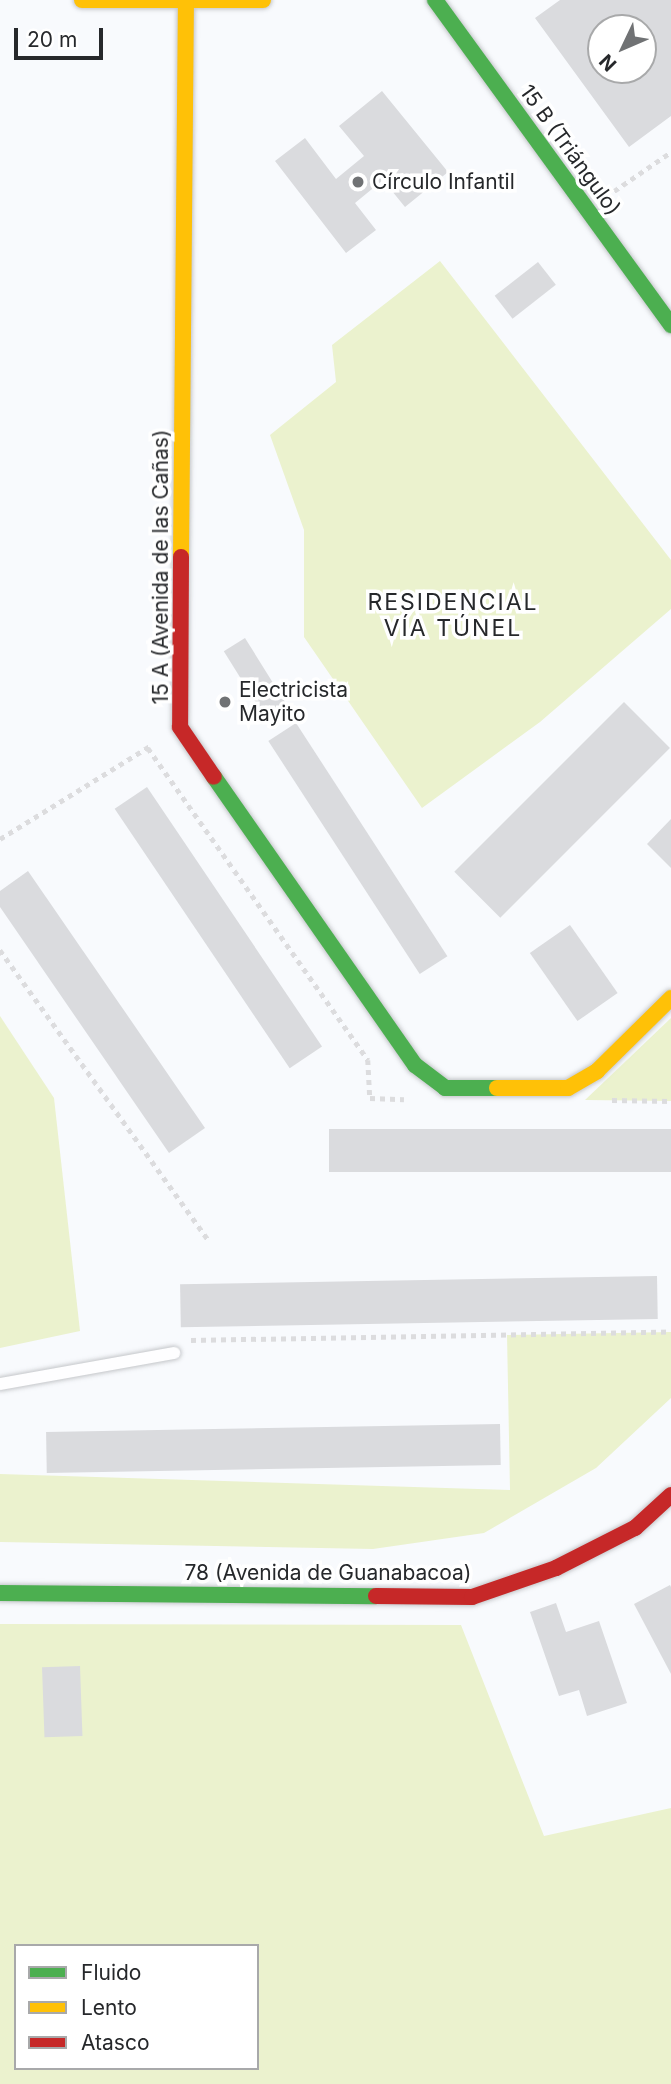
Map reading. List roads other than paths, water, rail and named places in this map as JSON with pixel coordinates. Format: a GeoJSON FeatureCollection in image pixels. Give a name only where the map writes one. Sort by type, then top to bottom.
{"type":"FeatureCollection","features":[{"type":"Feature","properties":{"kind":"street"},"geometry":{"type":"LineString","coordinates":[[82,0],[263,0]]}},
{"type":"Feature","properties":{"kind":"street","name":"15 B (Triángulo)"},"geometry":{"type":"LineString","coordinates":[[435,0],[671,325]]}},
{"type":"Feature","properties":{"kind":"street","name":"15 A (Avenida de las Cañas)"},"geometry":{"type":"LineString","coordinates":[[186,1],[180,727],[415,1065],[445,1088],[568,1088],[597,1071],[671,998]]}},
{"type":"Feature","properties":{"kind":"street","name":"78 (Avenida de Guanabacoa)"},"geometry":{"type":"LineString","coordinates":[[0,1593],[472,1597],[556,1568],[635,1528],[671,1495]]}},
{"type":"Feature","properties":{"kind":"lane"},"geometry":{"type":"LineString","coordinates":[[0,1384],[174,1353]]}},
{"type":"Feature","properties":{"kind":"place","name":"Círculo Infantil"},"geometry":{"type":"Point","coordinates":[358,182]}},
{"type":"Feature","properties":{"kind":"place","name":"Electricista Mayito"},"geometry":{"type":"Point","coordinates":[225,702]}},
{"type":"Feature","properties":{"kind":"district","name":"RESIDENCIAL VÍA TÚNEL"},"geometry":{"type":"Point","coordinates":[453,615]}}]}
